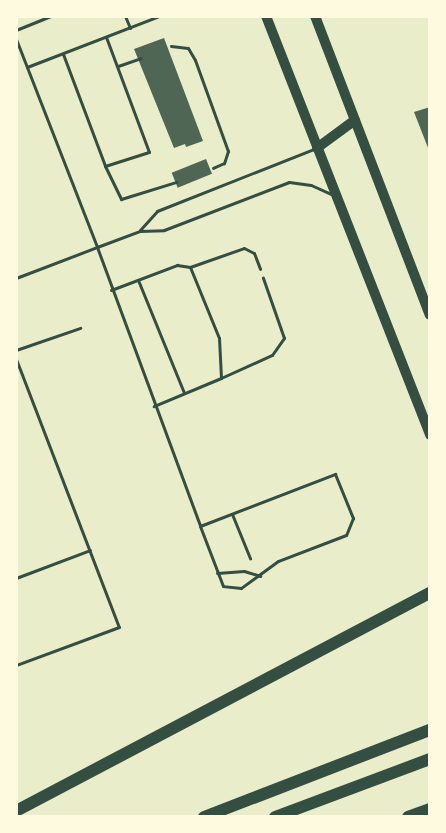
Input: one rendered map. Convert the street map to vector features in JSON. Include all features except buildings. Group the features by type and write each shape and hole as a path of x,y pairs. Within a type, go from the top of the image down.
{"highway":[{"path":"16,811 430,593"},
{"path":"204,817 430,730"},
{"path":"275,817 430,759"},
{"path":"408,817 430,809"}],"main road":[{"path":"266,16 430,435"},
{"path":"315,16 430,315"},
{"path":"317,148 355,120"}],"lane":[{"path":"16,30 51,16"},
{"path":"125,16 130,28"},
{"path":"27,67 159,16"},
{"path":"105,166 149,152 106,37"},
{"path":"16,39 97,247 154,406 217,573 223,586 241,588 260,576 278,561 346,535 353,518 335,474 200,526"},
{"path":"171,46 188,48 195,60 228,151 224,163 213,168"},
{"path":"63,54 105,166 121,199 176,182"},
{"path":"118,66 140,58"},
{"path":"140,231 157,210 317,148"},
{"path":"16,278 140,231 164,230 289,182 311,185 335,196"},
{"path":"111,290 177,265 190,267 244,248 254,253 260,269"},
{"path":"190,267 219,338 221,378"},
{"path":"154,406 272,355 284,338 262,278"},
{"path":"138,280 184,393"},
{"path":"16,350 80,328"},
{"path":"16,358 119,627 16,665"},
{"path":"232,514 250,558"},
{"path":"16,578 90,550"},
{"path":"217,573 244,571 260,576"}]}
